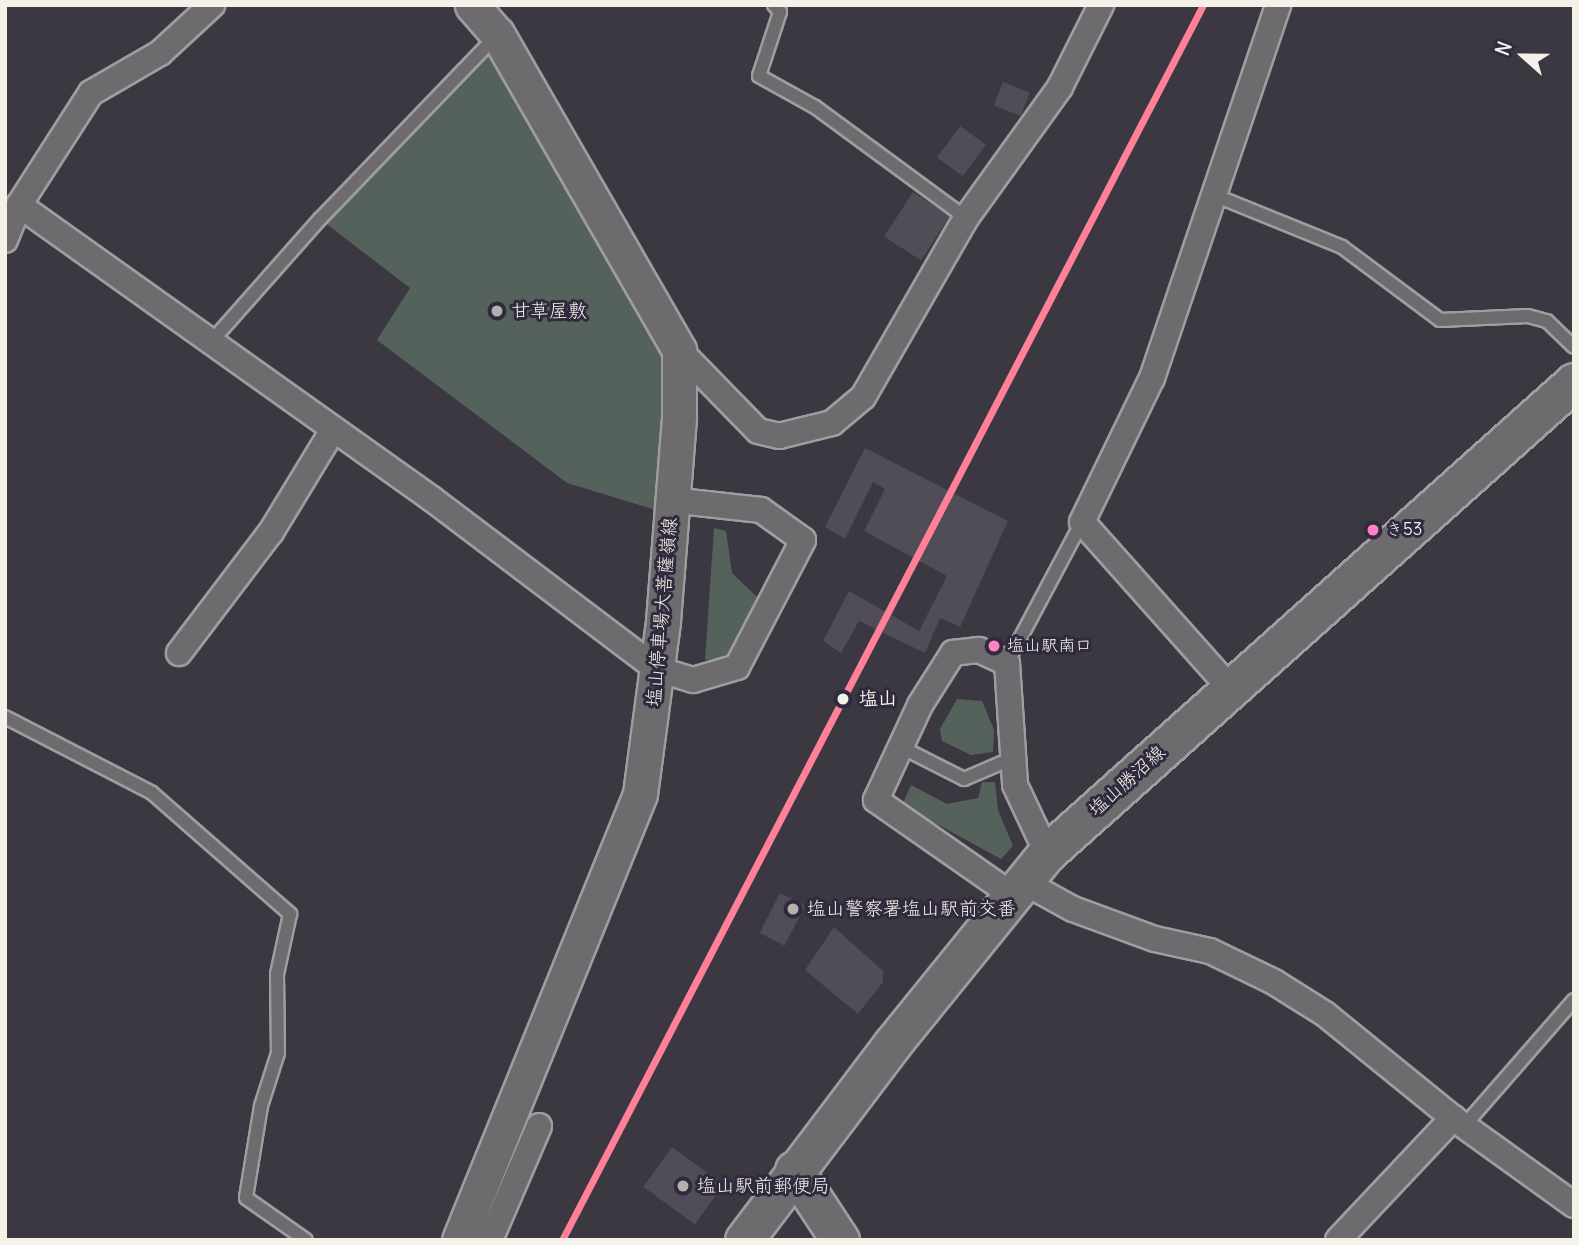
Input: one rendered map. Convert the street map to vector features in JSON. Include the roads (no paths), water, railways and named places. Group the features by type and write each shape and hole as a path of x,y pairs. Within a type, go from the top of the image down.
{"main road":[{"path":"472,5 497,34 679,349"},
{"name":"塩山停車場大菩薩嶺線","path":"458,1240 640,794 657,669 679,416 679,349"},
{"name":"塩山勝沼線","path":"744,1240 794,1170 1047,853 1574,382"},
{"path":"794,1170 840,1240"}],"street":[{"path":"5,240 19,205 91,93 160,52 212,5"},
{"path":"679,349 758,430 779,436 832,423 863,397 966,218 1060,88 1101,5"},
{"path":"1230,688 1082,523 1152,377 1278,5"},
{"path":"19,205 333,430 657,669 693,680 737,667 803,540 761,510 671,500"},
{"path":"179,653 271,532 333,430"},
{"path":"1047,853 1015,785 1007,663 979,650 953,653 901,747 876,800 1017,888 1156,939 1210,951 1274,982 1325,1014 1458,1122 1574,1205"},
{"path":"1338,1240 1458,1122"},
{"path":"489,1240 539,1126"}],"lane":[{"path":"774,5 780,12 760,76 815,107 966,218"},
{"path":"211,342 320,219 497,34"},
{"path":"1214,195 1342,247 1440,320 1528,316 1547,321 1574,347"},
{"path":"1007,663 1082,523"},
{"path":"5,717 152,793 290,914 276,974 278,1053 261,1106 246,1198 306,1240"},
{"path":"901,747 964,779 1013,758"},
{"path":"1458,1122 1574,1000"}],"place":[{"name":"甘草屋敷","path":"497,311"},
{"name":"き53","path":"1373,530"},
{"name":"塩山駅南口","path":"994,646"},
{"name":"塩山","path":"843,699"},
{"name":"塩山警察署塩山駅前交番","path":"793,909"},
{"name":"塩山駅前郵便局","path":"683,1186"}]}
